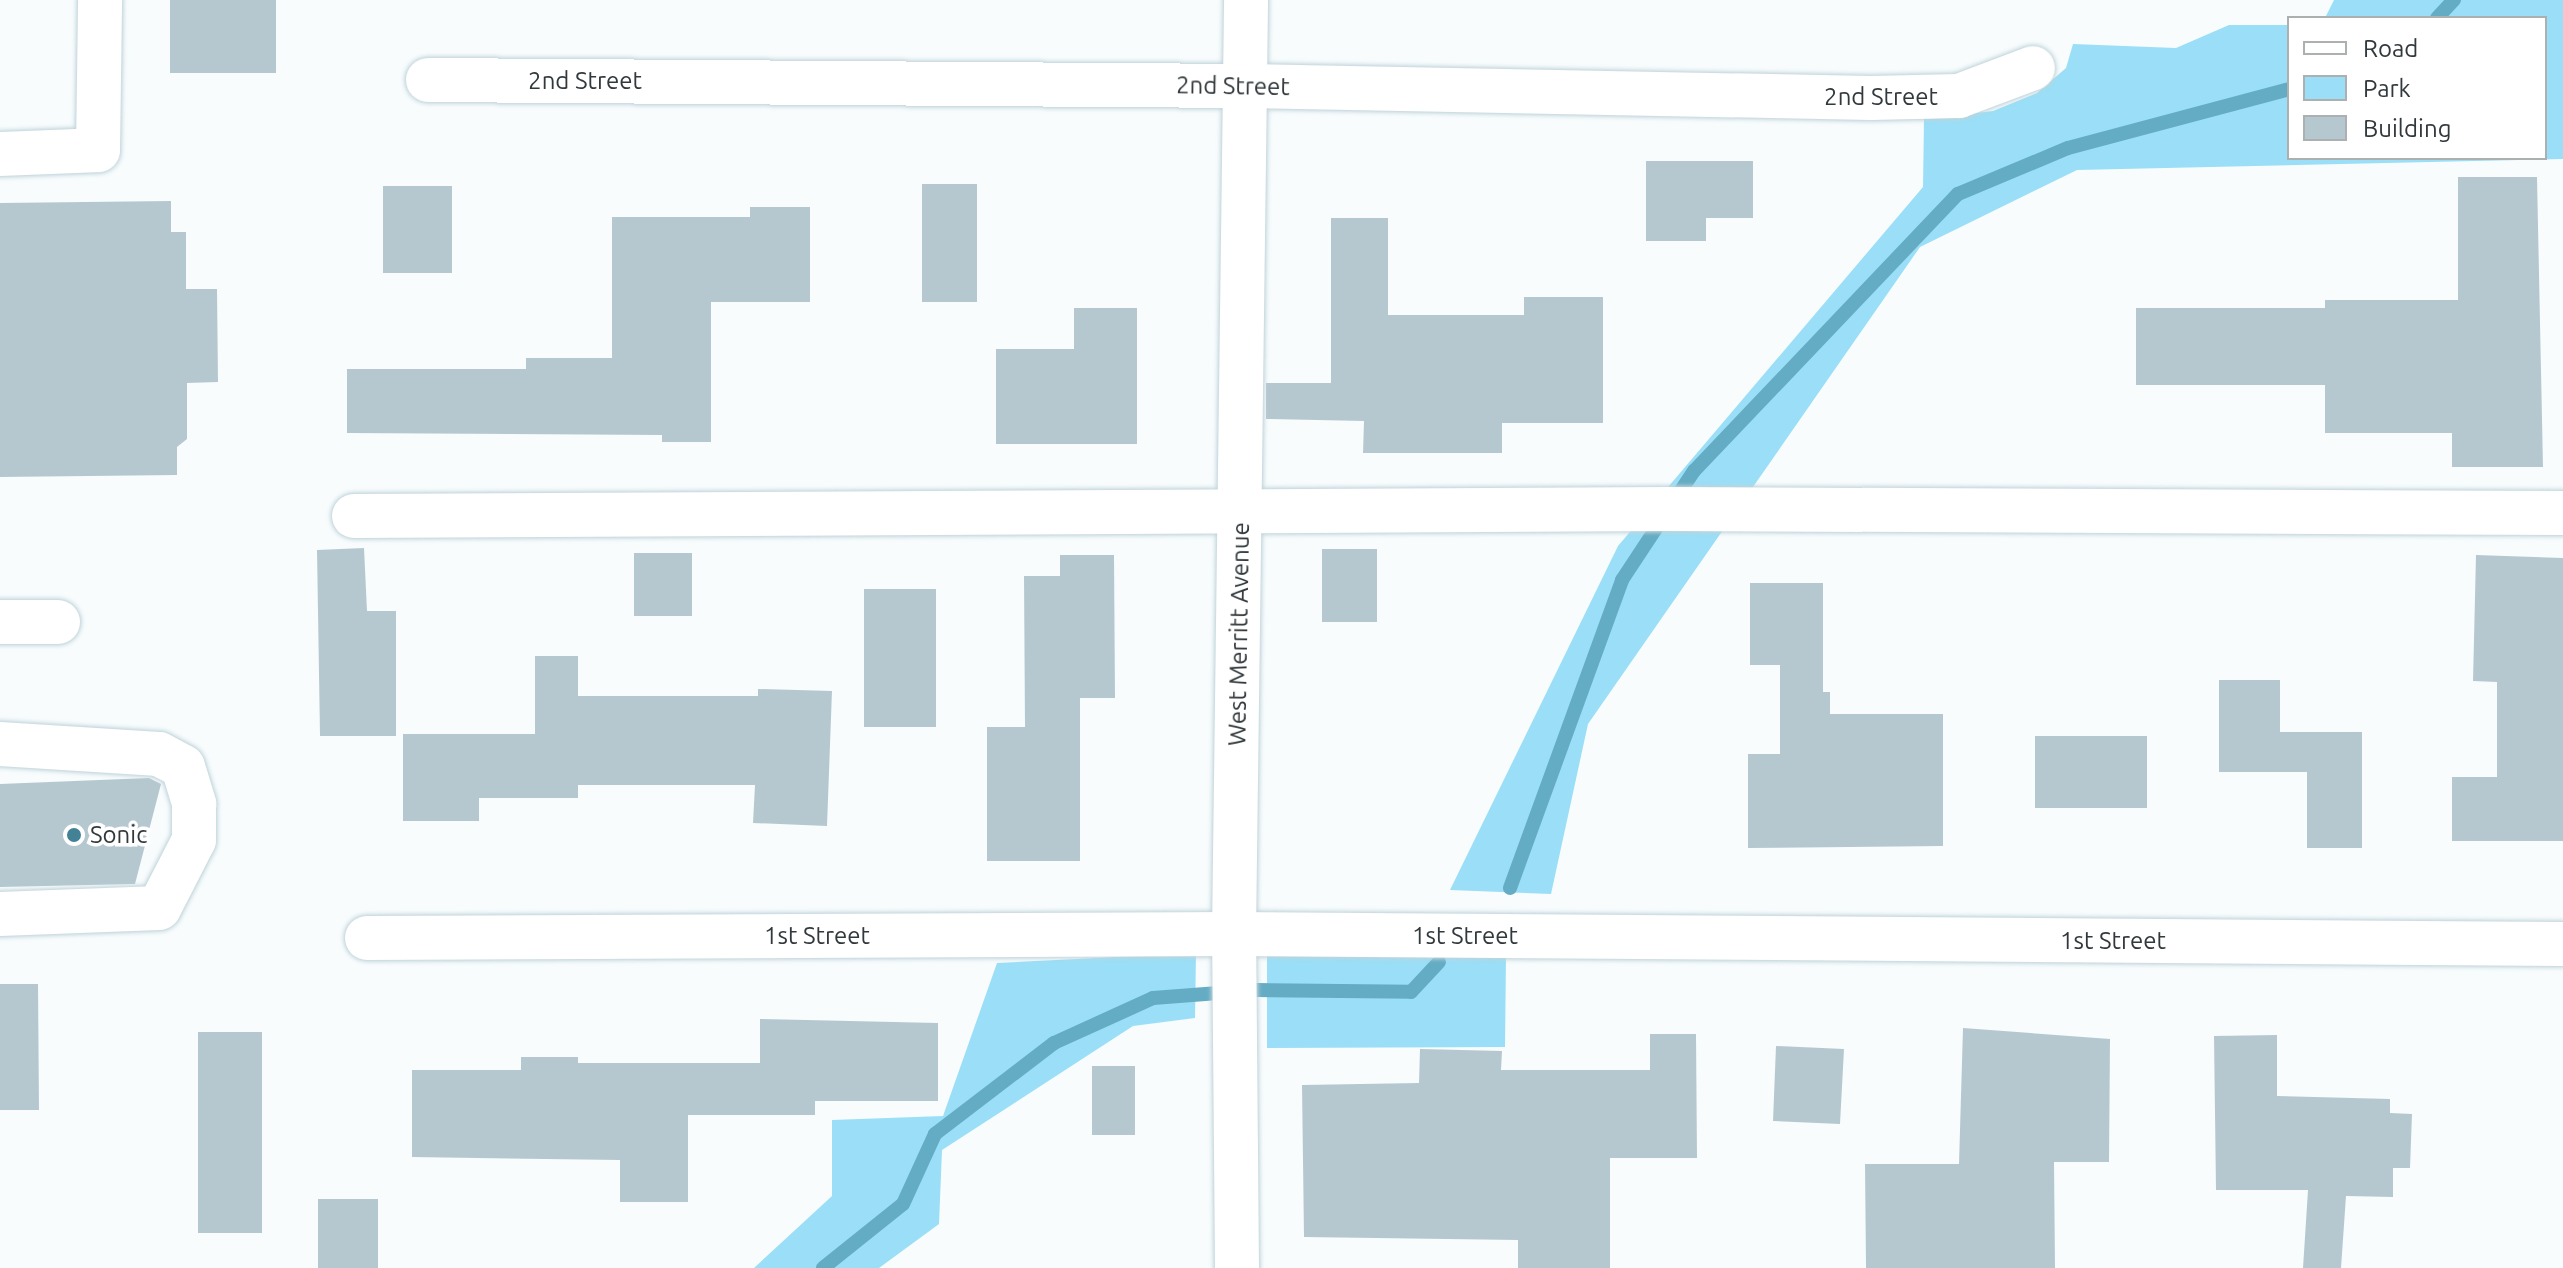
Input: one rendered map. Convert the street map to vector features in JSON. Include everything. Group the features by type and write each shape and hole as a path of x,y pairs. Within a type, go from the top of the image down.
{"street":[{"path":"0,154 98,150 100,0"},
{"name":"West Merritt Avenue","path":"1237,1268 1234,944 1246,0"},
{"name":"2nd Street","path":"428,80 1247,86 1959,96 2033,68"},
{"path":"354,516 1241,510 2563,513"},
{"path":"0,622 58,622"},
{"path":"0,744 132,749 159,754 183,767 194,804 194,840 159,908 0,914"},
{"name":"1st Street","path":"367,938 1234,944 2563,944"}],"green space":[{"path":"2334,0 2563,0 2563,159 2547,159 2547,16 2326,16"},
{"path":"2229,25 2287,25 2287,160 2519,160 2077,170 1920,247 1588,724 1551,894 1450,890 1618,546 1923,187 1924,119 1993,111 2037,93 2066,68 2073,44 2176,48"},
{"path":"1196,953 1195,1018 1133,1026 942,1150 939,1224 879,1268 754,1268 832,1196 832,1120 943,1116 997,963"},
{"path":"1267,953 1506,956 1505,1047 1267,1048"}],"building":[{"path":"170,0 276,0 276,73 170,73"},
{"path":"1646,161 1753,161 1753,218 1706,218 1706,241 1646,241"},
{"path":"2458,177 2537,177 2543,467 2452,467 2452,433 2325,433 2325,385 2136,385 2136,308 2325,308 2325,300 2458,300"},
{"path":"922,184 977,184 977,302 922,302"},
{"path":"383,186 452,186 452,273 383,273"},
{"path":"171,201 171,232 186,232 186,289 217,289 218,382 187,383 187,439 177,447 177,475 0,477 0,203"},
{"path":"750,207 810,207 810,302 711,302 711,442 662,442 662,435 347,433 347,369 526,369 526,358 612,358 612,217 750,217"},
{"path":"1331,218 1388,218 1388,315 1524,315 1524,297 1603,297 1603,423 1502,423 1502,453 1363,453 1364,421 1266,419 1266,383 1331,383"},
{"path":"1074,308 1137,308 1137,444 996,444 996,349 1074,349"},
{"path":"364,548 367,611 396,611 396,736 320,736 317,550"},
{"path":"1322,549 1377,549 1377,622 1322,622"},
{"path":"634,553 692,553 692,616 634,616"},
{"path":"1060,555 1114,555 1115,698 1080,698 1080,861 987,861 987,727 1025,727 1024,576 1060,576"},
{"path":"2476,555 2563,558 2563,841 2452,841 2452,777 2497,777 2497,682 2473,681"},
{"path":"1750,583 1823,583 1823,692 1830,692 1830,714 1943,714 1943,846 1748,848 1748,754 1780,754 1780,665 1750,665"},
{"path":"864,589 936,589 936,727 864,727"},
{"path":"535,656 578,656 578,696 758,696 758,689 832,691 827,826 753,823 755,785 578,785 578,798 479,798 479,821 403,821 403,734 535,734"},
{"path":"2219,680 2280,680 2280,732 2362,732 2362,848 2307,848 2307,772 2219,772"},
{"path":"2035,736 2147,736 2147,808 2035,808"},
{"name":"Sonic","path":"149,778 161,784 135,884 0,887 0,784"},
{"path":"0,984 38,984 39,1110 0,1110"},
{"path":"760,1019 938,1023 938,1101 815,1101 815,1115 688,1115 688,1202 620,1202 620,1160 412,1157 412,1070 521,1070 521,1057 578,1057 578,1063 760,1063"},
{"path":"1963,1028 2110,1039 2109,1162 2054,1162 2055,1268 1866,1268 1865,1164 1959,1164"},
{"path":"198,1032 262,1032 262,1233 198,1233"},
{"path":"1650,1034 1696,1034 1697,1158 1610,1158 1610,1268 1518,1268 1518,1240 1304,1237 1302,1085 1419,1083 1420,1049 1502,1051 1501,1070 1650,1070"},
{"path":"2277,1035 2277,1096 2390,1099 2390,1113 2412,1114 2410,1168 2393,1168 2393,1197 2346,1196 2341,1268 2303,1268 2308,1190 2216,1190 2214,1036"},
{"path":"1776,1046 1844,1049 1840,1124 1773,1121"},
{"path":"1092,1066 1135,1066 1135,1135 1092,1135"},
{"path":"318,1199 378,1199 378,1268 318,1268"}],"waterway":[{"path":"2439,16 2454,0"},
{"path":"1510,888 1622,580 1694,471 1958,194 2068,148 2287,90"},
{"path":"823,1268 903,1204 935,1134 1054,1043 1153,998 1258,990 1411,992 1439,962"}],"place":[{"name":"Sonic","path":"74,835"}]}
